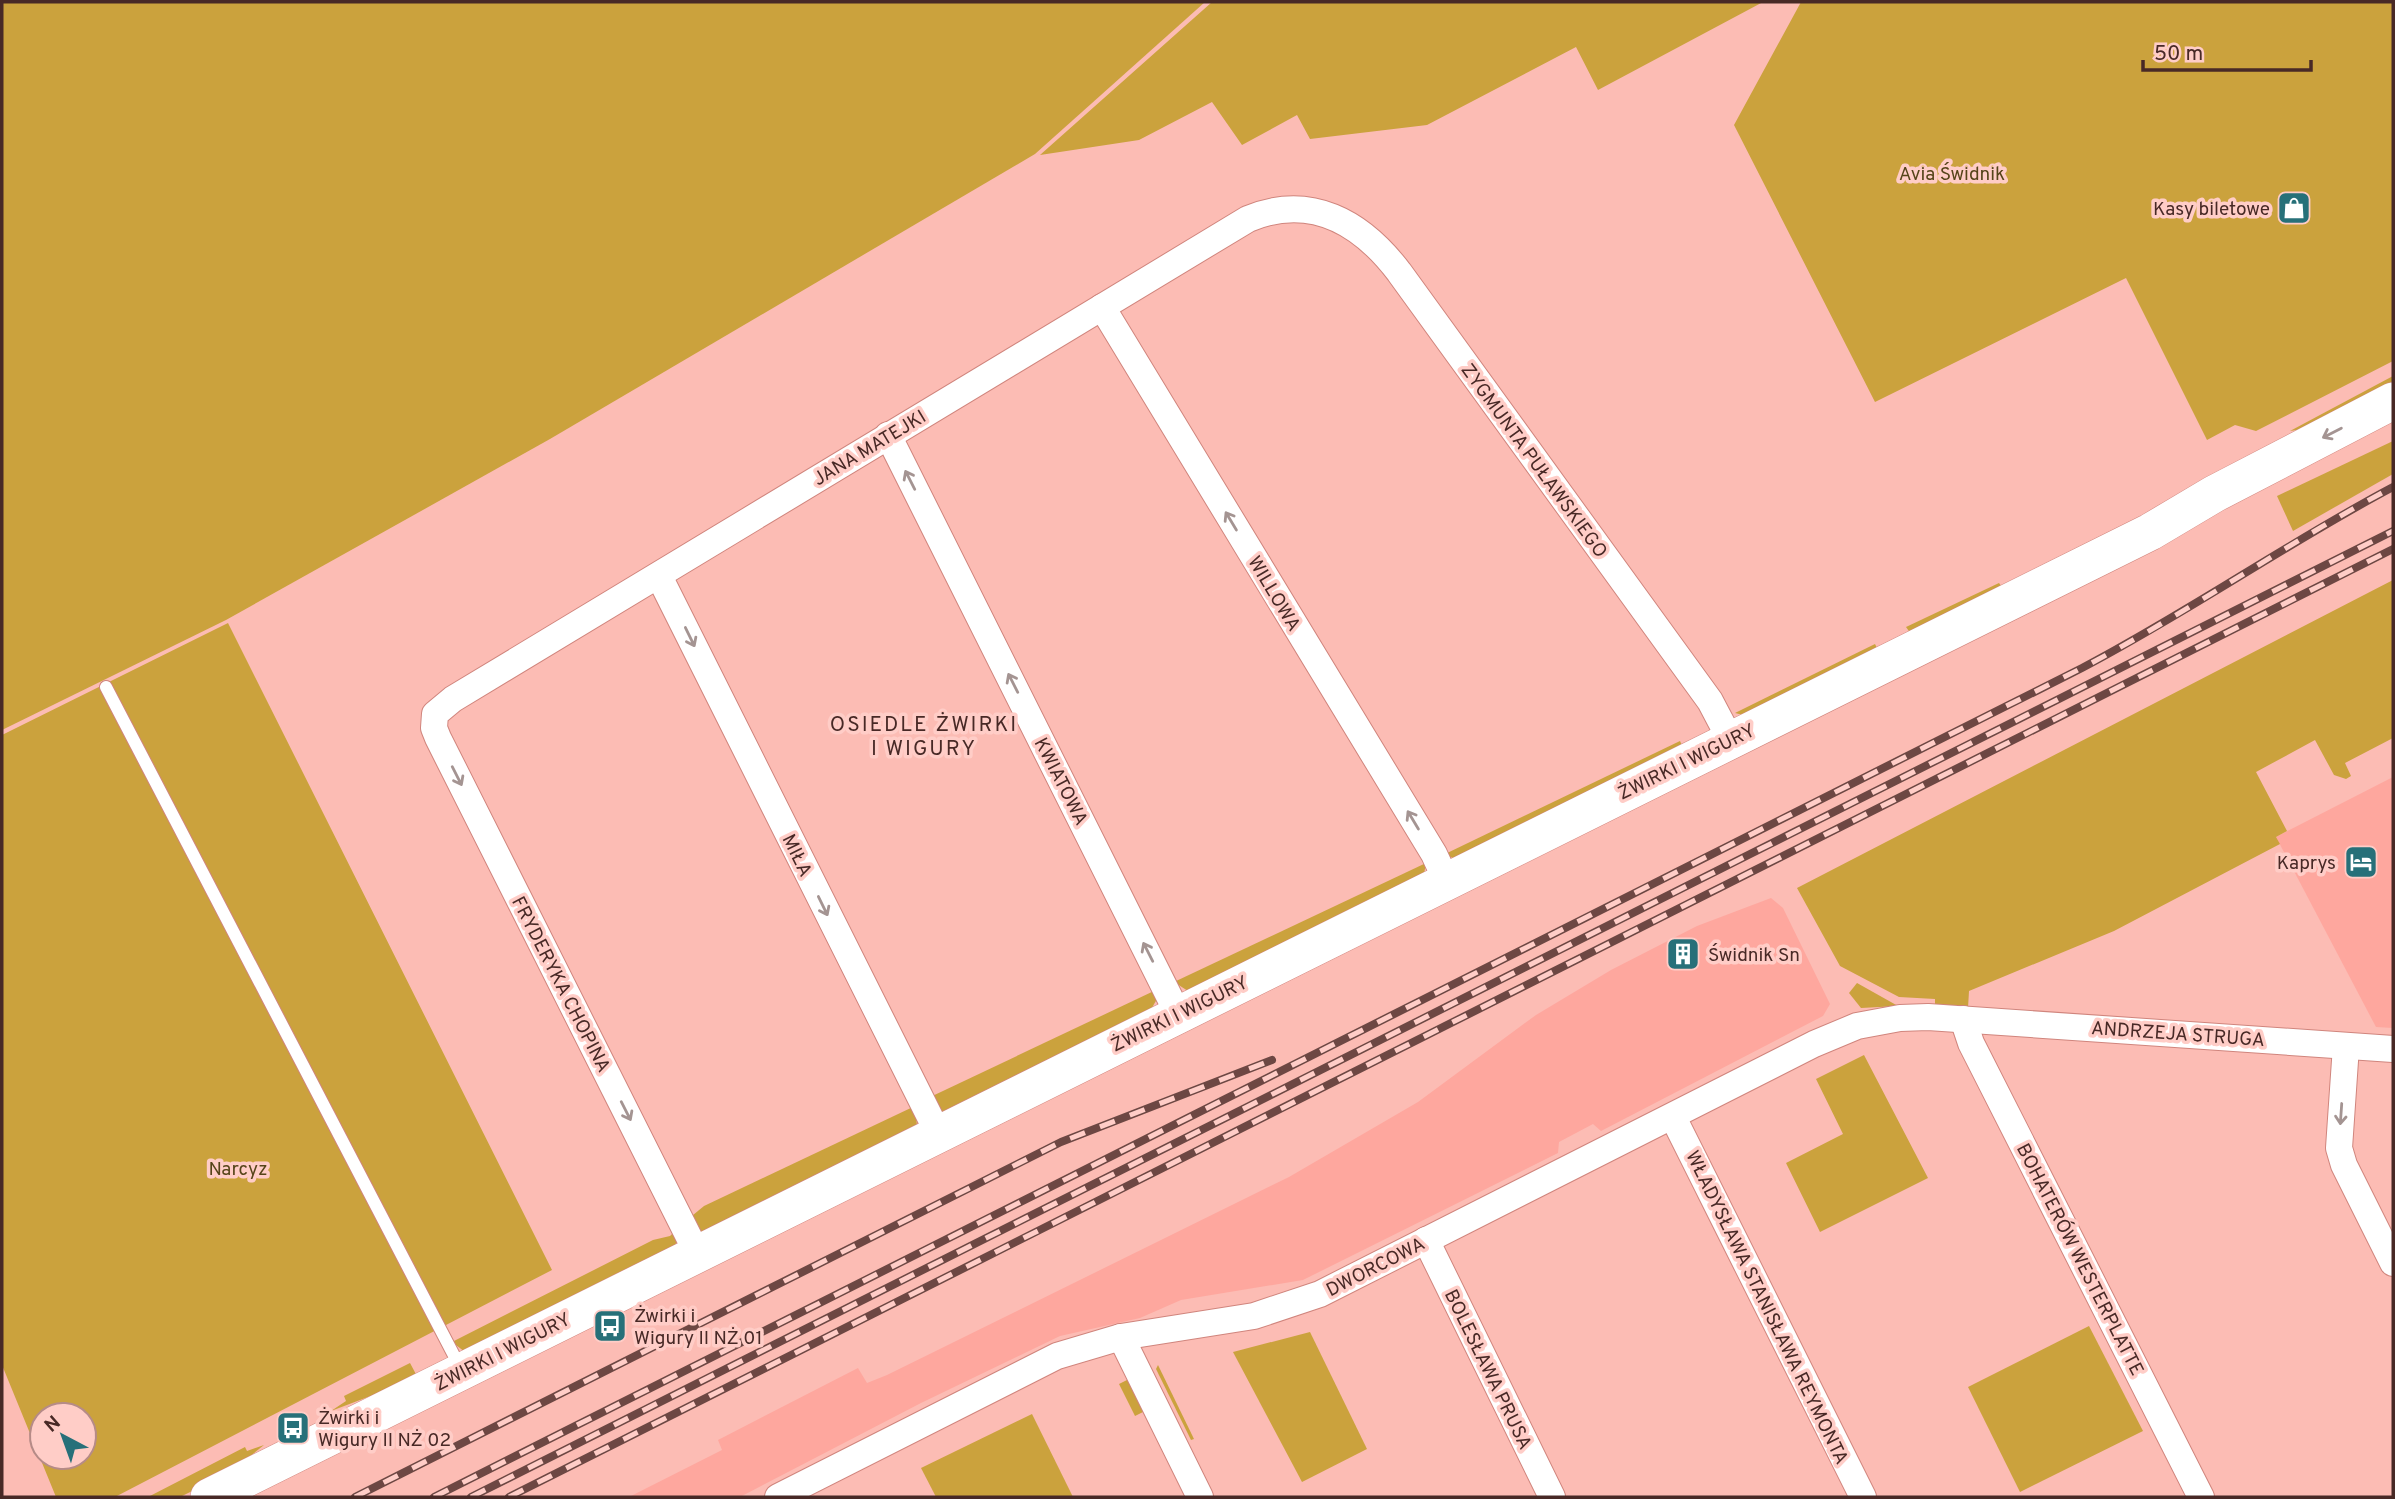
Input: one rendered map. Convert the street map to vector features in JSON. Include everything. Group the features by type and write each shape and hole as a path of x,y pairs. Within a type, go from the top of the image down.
{"main road":[{"path":"2150,531 2214,494 2393,401"},
{"path":"2150,531 2230,509 2393,430"},
{"name":"ŻWIRKI I WIGURY","path":"209,1497 2150,531"}],"street":[{"name":"JANA MATEJKI","path":"435,713 464,692 1248,219 1281,210 1313,212"},
{"name":"ZYGMUNTA PUŁAWSKIEGO","path":"1313,212 1351,225 1373,241 1388,258 1710,701 1730,739"},
{"name":"WILLOWA","path":"1102,307 1434,854 1446,880"},
{"name":"KWIATOWA","path":"888,435 1178,1014"},
{"name":"MIŁA","path":"659,576 938,1133"},
{"name":"FRYDERYKA CHOPINA","path":"435,713 434,728 438,738 697,1253"},
{"name":"DWORCOWA","path":"778,1497 1057,1356 1121,1337 1199,1327 1288,1307 1320,1294 1814,1044 1857,1026 1900,1018 1963,1019"},
{"name":"ANDRZEJA STRUGA","path":"1963,1019 2393,1049"},
{"name":"BOHATERÓW WESTERPLATTE","path":"1963,1019 1971,1043 2201,1497"},
{"path":"2346,1046 2339,1148 2344,1165 2393,1263"},
{"name":"WŁADYSŁAWA STANISŁAWA REYMONTA","path":"1673,1117 1863,1497"},
{"name":"BOLESŁAWA PRUSA","path":"1426,1240 1552,1497"},
{"path":"1121,1337 1200,1497"}],"lane":[{"path":"106,687 462,1371"}],"shaded area":[{"path":"2393,777 2393,1028 2376,1027 2276,837"},
{"path":"1771,898 1783,908 1830,1004 1823,1016 1601,1131 1593,1124 1559,1142 1558,1153 1303,1280 1181,1300 1140,1318 1060,1336 921,1403 740,1497 629,1497 722,1450 718,1440 858,1368 867,1383 887,1375 1289,1177 1418,1102 1536,1015 1611,970 1697,926"}],"green space":[{"path":"2,2 1205,2 1035,154 550,439 226,620 2,730"},
{"path":"1212,2 1763,2 1598,90 1576,47 1427,125 1310,139 1297,115 1242,145 1212,102 1139,140 1040,155"},
{"name":"Avia Świdnik","path":"1801,2 2393,2 2393,361 2256,431 2235,425 2207,440 2126,278 1875,402 1734,125"},
{"path":"2393,376 2393,381 2309,428 2290,431"},
{"path":"2393,441 2393,474 2293,531 2277,496"},
{"path":"2393,580 2393,738 2345,763 2351,776 2346,779 2334,775 2315,740 2256,772 2287,831 2276,837 2280,844 2114,931 1969,991 1968,1008 1935,1007 1935,999 1899,997 1840,966 1797,888"},
{"path":"1999,583 2002,587 1911,634 1906,627"},
{"name":"Narcyz","path":"228,623 552,1270 115,1497 56,1497 45,1471 98,1471 98,1401 28,1401 28,1429 2,1365 2,735"},
{"path":"1875,644 1877,648 1743,715 1735,713"},
{"path":"1680,741 1683,748 1457,859 1443,855"},
{"path":"1426,863 1424,874 1188,991 1174,982"},
{"path":"1857,983 1898,1006 1861,1008 1849,993"},
{"path":"1156,990 1157,999 1149,1013 943,1114 926,1099"},
{"path":"1864,1055 1928,1178 1820,1232 1786,1163 1843,1134 1816,1079"},
{"path":"915,1106 917,1126 715,1231 698,1232 687,1220 704,1206"},
{"path":"677,1229 678,1237 674,1249 465,1352 452,1342 653,1240 670,1236"},
{"path":"2089,1326 2143,1431 2020,1492 1968,1387"},
{"path":"1310,1332 1367,1449 1302,1482 1233,1352"},
{"path":"410,1363 418,1378 331,1411 346,1401 344,1396"},
{"path":"1158,1365 1194,1439 1191,1440 1156,1369"},
{"path":"1129,1379 1145,1411 1135,1416 1119,1384"},
{"path":"1032,1414 1073,1497 936,1497 921,1468"},
{"path":"264,1445 229,1473 180,1497 148,1497 245,1447 247,1451"}],"railway":[{"path":"434,1497 2082,668 2393,487"},
{"path":"471,1497 2393,531"},
{"path":"509,1497 2393,549"},
{"path":"355,1497 1061,1142 1272,1060"}],"place":[{"name":"Kasy biletowe","path":"2294,208"},
{"name":"Kaprys","path":"2361,862"},
{"name":"Świdnik Sn","path":"1683,954"},
{"name":"Żwirki i Wigury II NŻ 01","path":"610,1326"},
{"name":"Żwirki i Wigury II NŻ 02","path":"293,1428"}],"district":[{"name":"OSIEDLE ŻWIRKI I WIGURY","path":"924,736"}]}
